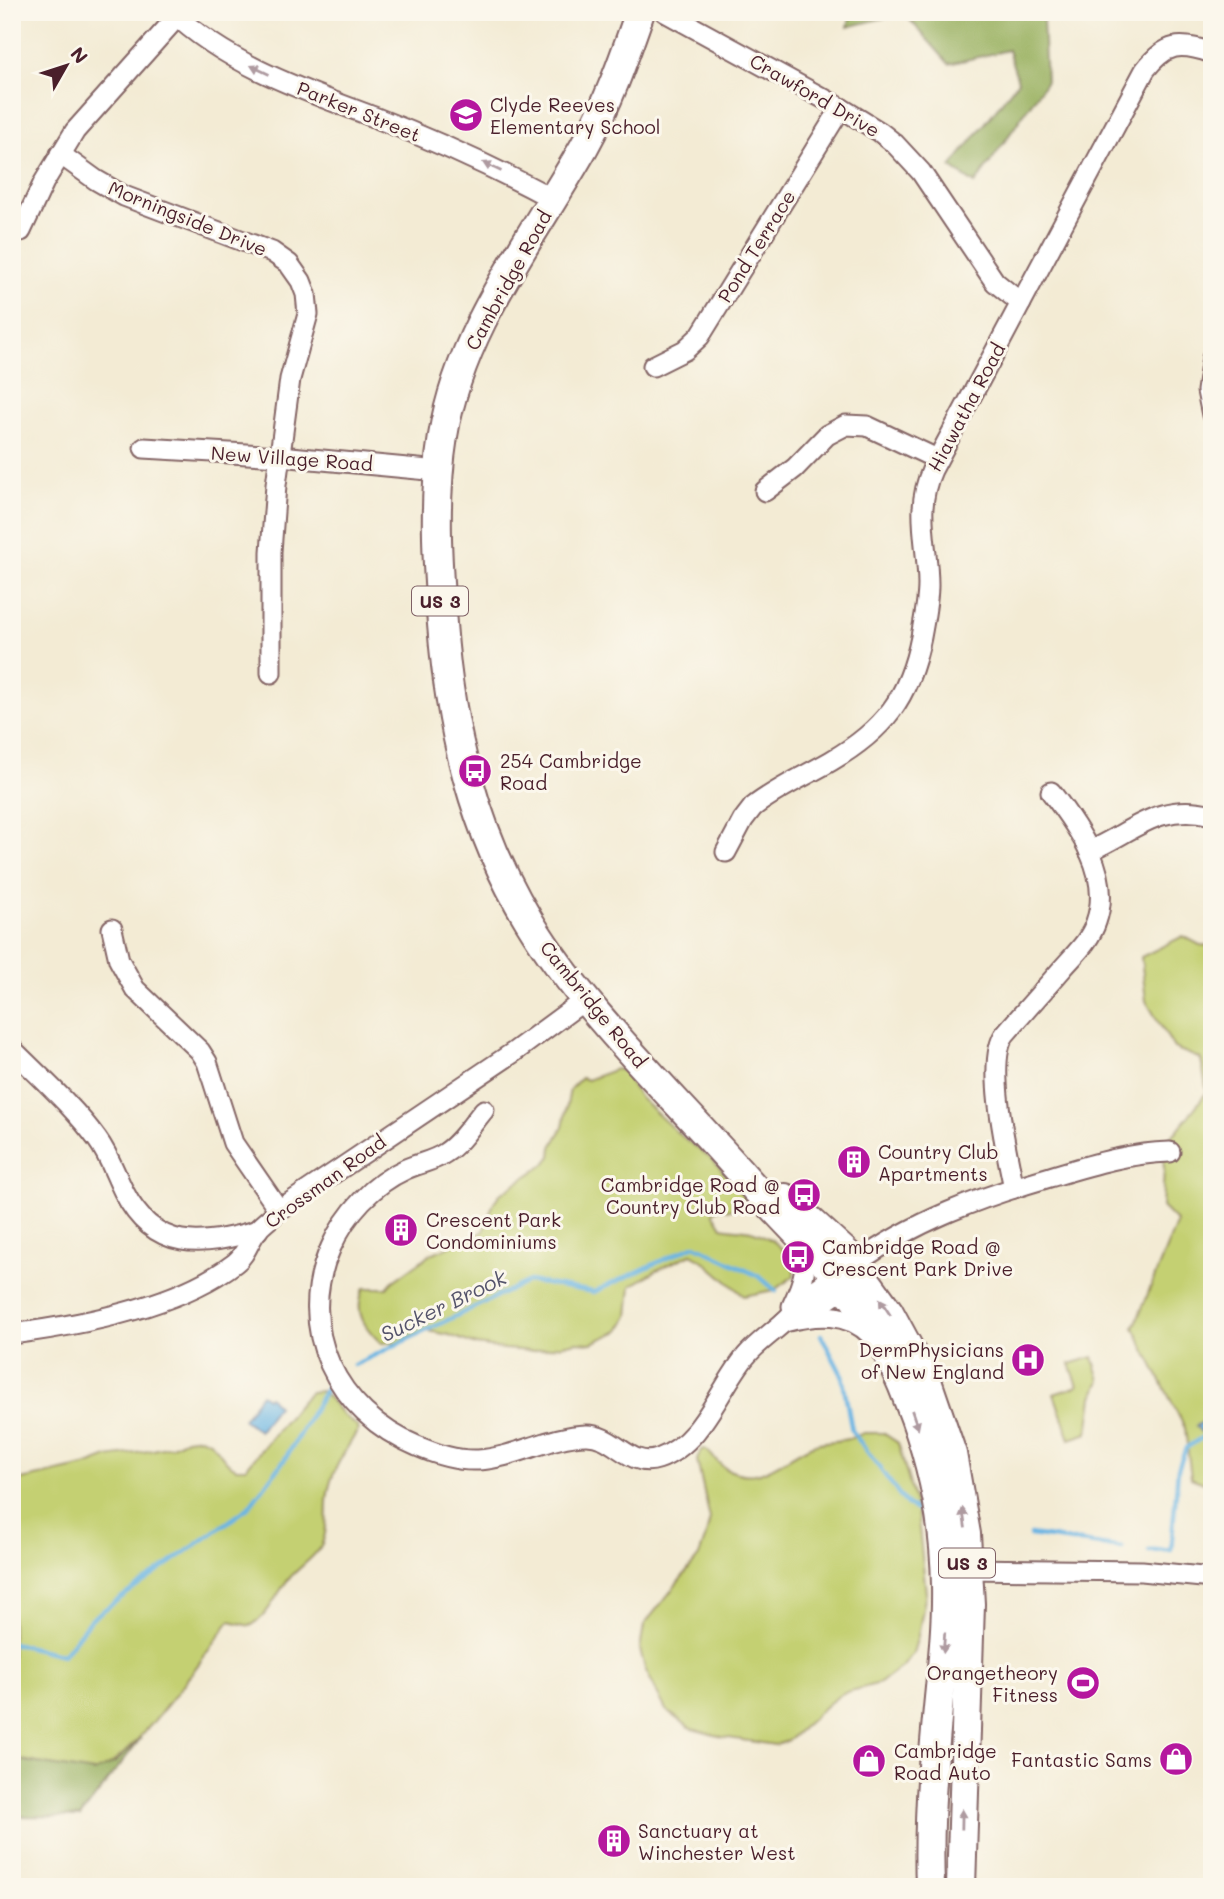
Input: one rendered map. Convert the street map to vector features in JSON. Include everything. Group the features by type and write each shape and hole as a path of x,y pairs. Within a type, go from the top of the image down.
{"highway":[{"name":"Cambridge Road","path":"640,12 602,111 494,298 468,352 449,406 439,471 438,541 443,643 454,723 464,771 486,837 515,896 544,944 586,999 795,1231 889,1312 928,1384 952,1454 966,1534 970,1642 964,1734 961,1887"},
{"name":"Cambridge Road","path":"722,1150 811,1220 846,1275 893,1364 923,1444 942,1526 946,1602 930,1804 930,1887"},
{"path":"936,1732 964,1734"}],"street":[{"name":"Crawford Drive","path":"665,12 880,132 909,157 995,282 1021,303"},
{"name":"Parker Street","path":"174,15 216,47 258,70 313,95 459,151 553,199"},
{"path":"21,231 60,154 85,118 174,15"},
{"name":"Hiawatha Road","path":"726,852 753,807 856,745 881,724 902,696 918,653 926,607 928,583 922,503 927,480 937,459 1150,64 1165,49 1179,46 1212,53"},
{"name":"Pond Terrace","path":"653,366 685,350 700,336 841,108"},
{"name":"Morningside Drive","path":"60,154 109,188 278,255 293,270 306,294 308,314 290,379 271,552 271,673"},
{"path":"1212,358 1207,391 1212,415"},
{"path":"765,491 795,468 830,432 850,424 872,428 937,459"},
{"name":"New Village Road","path":"144,448 280,456 439,471"},
{"path":"1014,1188 1000,1100 998,1048 1006,1034 1093,930 1101,893 1099,878 1089,851 1077,827 1051,792"},
{"path":"1089,851 1155,816 1182,811 1212,815"},
{"path":"112,929 119,960 135,989 200,1051 207,1062 233,1143 279,1210"},
{"name":"Crossman Road","path":"12,1334 130,1311 156,1303 213,1277 237,1262 258,1230 279,1210 495,1065 586,999"},
{"path":"12,1049 97,1139 131,1204 156,1232 169,1238 191,1241 221,1240 258,1230"},
{"path":"484,1110 446,1153 399,1172 375,1188 346,1220 325,1261 317,1301 317,1316 326,1359 352,1398 390,1433 430,1452 454,1458 477,1460 498,1457 587,1435 608,1440 637,1459 656,1460 679,1447 694,1433 743,1359 764,1337 793,1320 827,1315 858,1323 893,1364"},
{"path":"793,1320 812,1292 846,1275 888,1242 982,1197 1114,1158 1170,1152"},
{"path":"793,1320 805,1268 803,1247 795,1231"},
{"path":"967,1569 1142,1571 1212,1578"}],"green space":[{"path":"851,12 1054,12 1043,20 1046,82 975,184 951,167 1018,81 1008,50 949,64 904,13 848,27"},
{"path":"1183,936 1200,945 1212,946 1212,1486 1191,1478 1185,1428 1134,1328 1177,1222 1162,1207 1162,1144 1176,1132 1207,1092 1201,1059 1174,1048 1146,1001 1141,957"},
{"path":"616,1069 623,1071 640,1098 680,1135 713,1160 745,1197 739,1207 730,1210 720,1208 713,1212 722,1227 751,1231 776,1243 794,1262 794,1276 774,1290 744,1296 705,1262 691,1254 631,1286 628,1316 619,1331 592,1343 577,1342 532,1351 504,1349 476,1345 428,1331 399,1342 381,1343 365,1325 360,1312 364,1288 387,1288 431,1254 483,1232 494,1202 500,1194 544,1165 551,1156 552,1147 563,1127 570,1089 581,1078 587,1080"},
{"path":"1093,1357 1100,1380 1093,1397 1088,1433 1070,1439 1054,1394 1078,1386 1070,1364"},
{"path":"323,1391 358,1430 340,1460 330,1484 323,1541 312,1557 287,1581 266,1612 250,1626 230,1621 166,1707 126,1752 108,1766 93,1772 84,1772 12,1759 12,1482 85,1466 108,1457 172,1446 186,1439 200,1437 210,1441 227,1462 236,1468 246,1468 305,1397 311,1392"},
{"path":"863,1433 883,1433 898,1443 917,1510 926,1593 913,1653 904,1665 880,1683 843,1693 788,1741 775,1745 722,1737 692,1729 666,1710 645,1669 640,1649 644,1625 699,1556 705,1539 710,1519 697,1460 701,1450 705,1449 725,1468 749,1475 769,1469 816,1444 848,1439"},
{"path":"141,1738 80,1817 12,1816 12,1759 94,1772 116,1762"}],"water":[{"path":"261,1394 267,1398 269,1396 277,1406 259,1431 243,1419"},
{"path":"1212,1417 1212,1439 1196,1426"}],"waterway":[{"name":"Sucker Brook","path":"354,1365 529,1281 594,1292 695,1245 760,1277 776,1291"},
{"name":"Sucker Brook","path":"821,1335 842,1375 852,1431 907,1505 917,1510"},
{"name":"Sucker Brook","path":"12,1643 63,1655 91,1619 248,1508 285,1459 328,1385"},
{"name":"Sucker Brook","path":"1149,1551 1171,1550 1178,1469 1186,1448 1212,1431"},
{"name":"Sucker Brook","path":"1030,1535 1122,1548"}],"place":[{"name":"Clyde Reeves Elementary School","path":"466,115"},
{"name":"254 Cambridge Road","path":"475,771"},
{"name":"Country Club Apartments","path":"854,1162"},
{"name":"Cambridge Road @ Country Club Road","path":"804,1195"},
{"name":"Crescent Park Condominiums","path":"401,1230"},
{"name":"Cambridge Road @ Crescent Park Drive","path":"798,1257"},
{"name":"DermPhysicians of New England","path":"1028,1360"},
{"name":"Orangetheory Fitness","path":"1083,1683"},
{"name":"Fantastic Sams","path":"1176,1759"},
{"name":"Cambridge Road Auto","path":"869,1761"},
{"name":"Sanctuary at Winchester West","path":"614,1841"}]}
